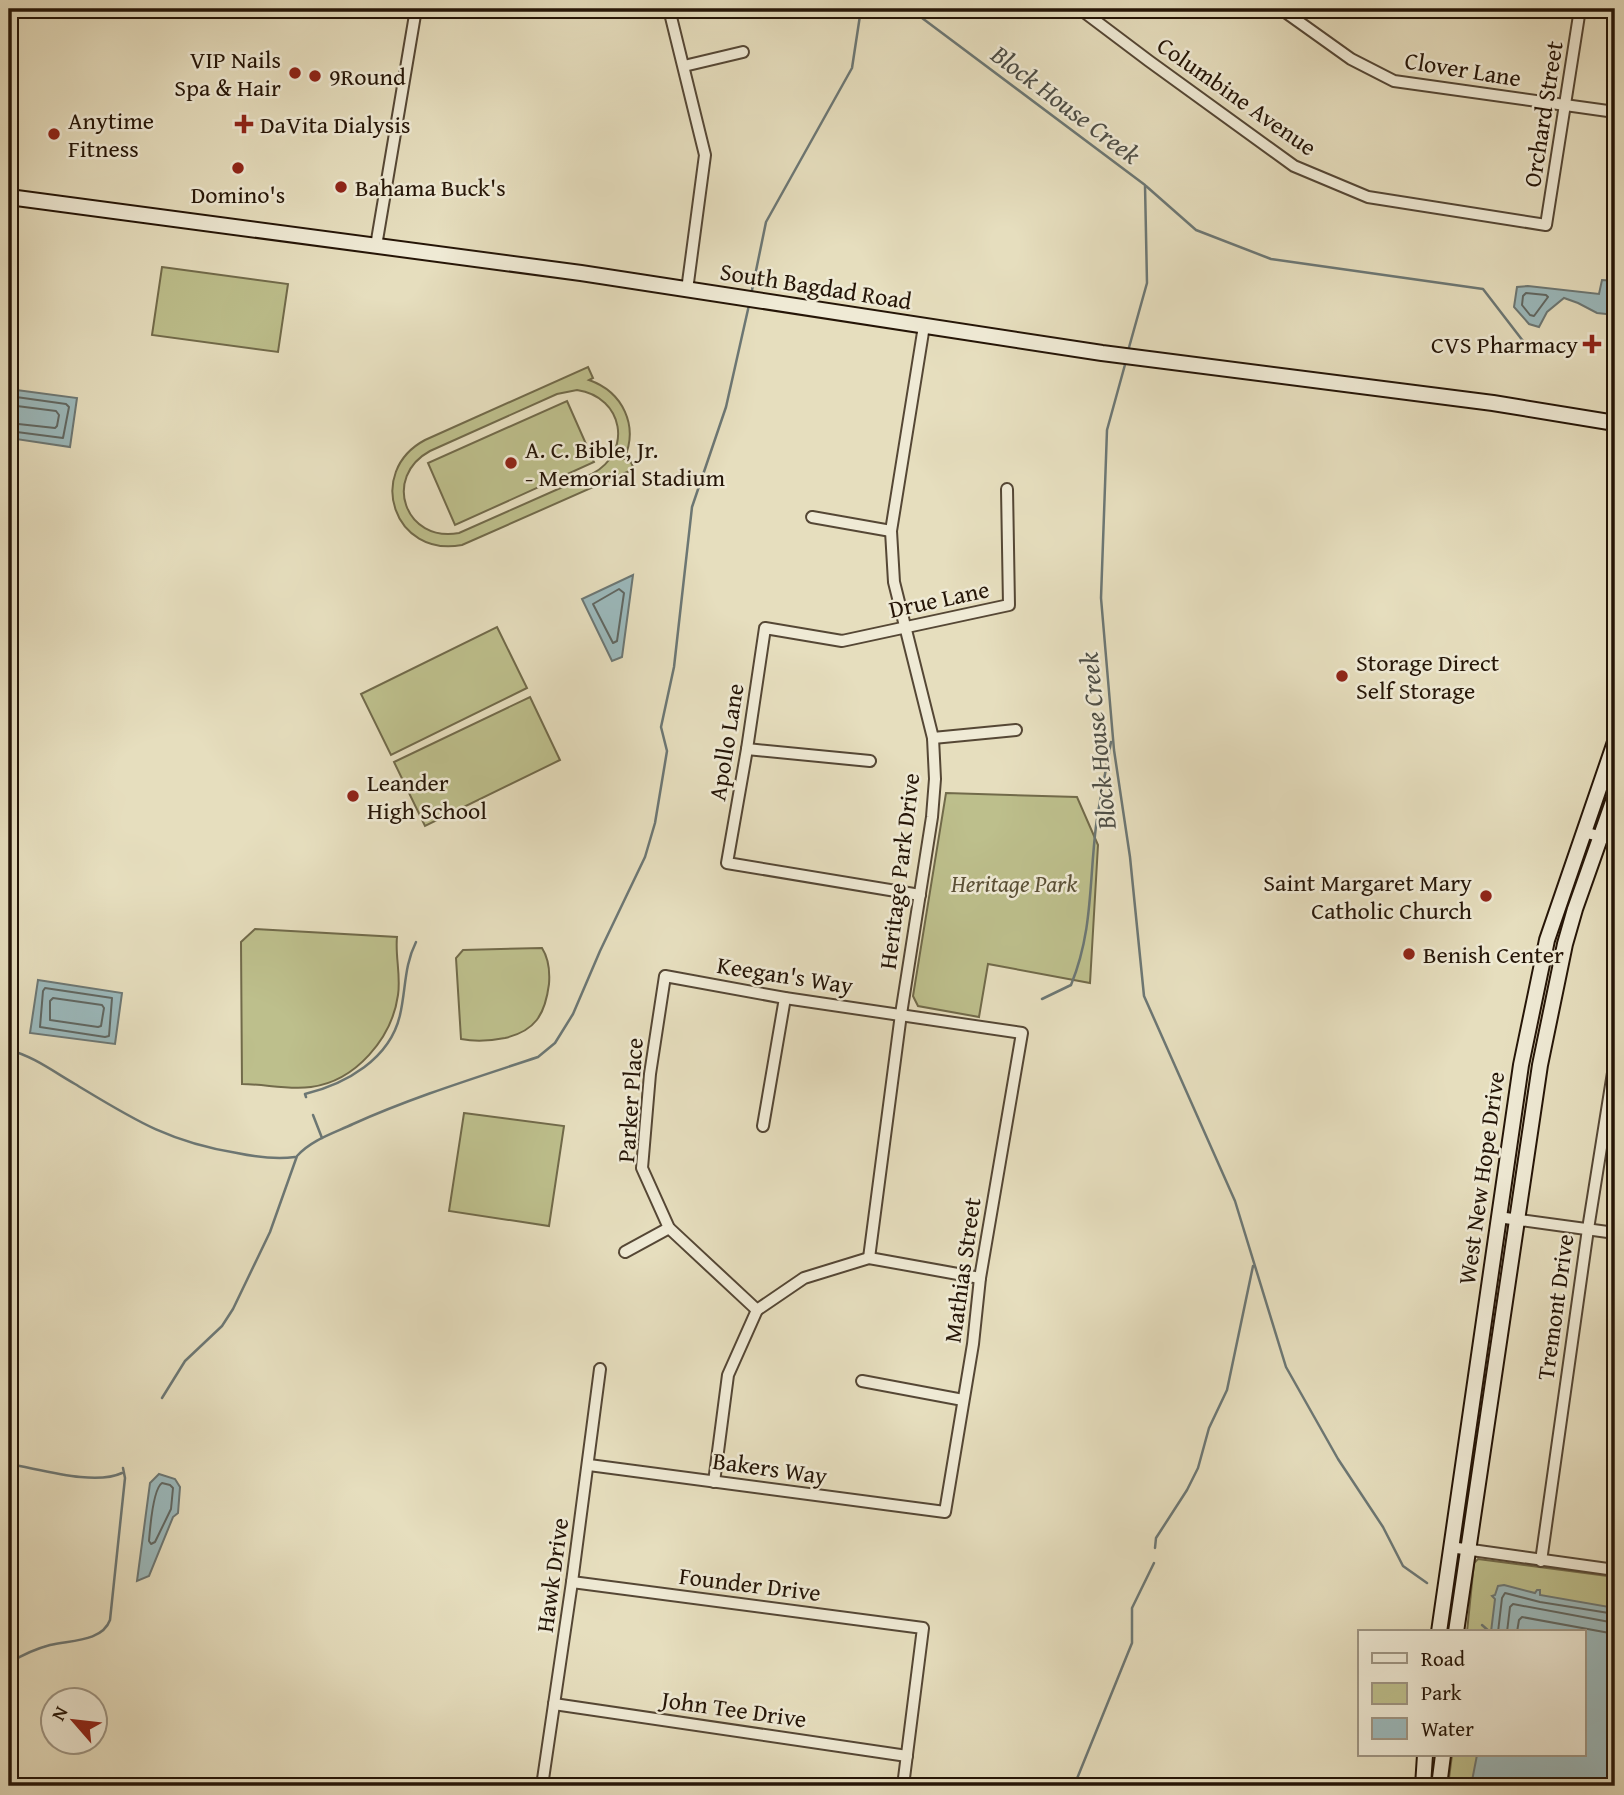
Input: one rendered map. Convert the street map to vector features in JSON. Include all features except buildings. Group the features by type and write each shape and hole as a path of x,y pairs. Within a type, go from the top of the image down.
{"main road":[{"name":"South Bagdad Road","path":"9,197 687,289 1102,353 1493,402 1615,423"},
{"name":"West New Hope Drive","path":"1439,1630 1521,1065 1546,940 1615,742"},
{"name":"West New Hope Drive","path":"1456,1630 1540,1065 1574,909 1608,839 1615,796"},
{"path":"1423,1786 1425,1756"},
{"path":"1439,1786 1443,1756"}],"street":[{"path":"376,246 416,9"},
{"path":"669,9 705,155 704,179 687,289"},
{"name":"Columbine Avenue","path":"1080,9 1294,166 1367,197 1546,225"},
{"name":"Clover Lane","path":"1282,9 1351,59 1394,81 1615,112"},
{"name":"Orchard Street","path":"1546,225 1580,9"},
{"path":"684,66 743,52"},
{"name":"Heritage Park Drive","path":"869,1258 901,1014 932,817 935,779 933,738 894,582 891,531 924,326"},
{"name":"Drue Lane","path":"765,628 842,641 1009,605 1007,489"},
{"path":"813,517 891,531"},
{"name":"Apollo Lane","path":"765,628 727,863 920,895"},
{"path":"933,738 1016,730"},
{"path":"747,749 870,761"},
{"path":"1583,832 1608,839"},
{"name":"Keegan's Way","path":"665,976 785,998 1022,1033"},
{"name":"Parker Place","path":"665,976 650,1074 642,1168 669,1228 757,1310"},
{"path":"763,1126 785,998"},
{"name":"Mathias Street","path":"945,1512 1022,1033"},
{"name":"Tremont Drive","path":"1541,1560 1588,1229 1612,1102 1615,1059"},
{"path":"1499,1217 1615,1233"},
{"path":"625,1252 669,1228"},
{"path":"715,1482 728,1375 757,1310 804,1278 869,1258 981,1278"},
{"name":"Hawk Drive","path":"542,1786 589,1465 600,1369"},
{"path":"862,1381 964,1400"},
{"name":"Bakers Way","path":"589,1465 945,1512"},
{"path":"1450,1547 1615,1570"},
{"name":"Founder Drive","path":"572,1582 923,1628 907,1756"},
{"name":"John Tee Drive","path":"554,1704 907,1756"},
{"path":"903,1786 907,1756"}],"green space":[{"path":"162,267 288,284 278,352 152,335"},
{"name":"A. C. Bible, Jr. - Memorial Stadium","path":"588,367 593,378 589,380 611,393 625,412 630,434 624,459 629,458 634,469 462,545 438,546 419,539 405,526 396,509 392,491 396,472 407,454 425,440","holes":["577,390 593,395 605,403 613,414 618,426 618,440 614,453 592,474 459,533 440,533 425,528 413,518 406,506 404,491 407,476 415,462 430,451 557,394"]},
{"name":"A. C. Bible, Jr. - Memorial Stadium","path":"567,401 594,462 455,525 428,463"},
{"path":"497,627 527,688 391,755 361,694"},
{"path":"530,697 560,760 425,826 394,762"},
{"name":"Heritage Park","path":"946,793 1077,797 1098,845 1090,983 988,964 979,1017 918,1006 913,996"},
{"path":"255,929 397,937 399,988 394,1011 380,1041 357,1067 327,1083 311,1087 242,1084 241,942"},
{"path":"542,948 548,965 549,984 545,1005 537,1020 524,1031 505,1038 483,1041 461,1039 456,958 463,950"},
{"path":"464,1113 564,1126 549,1226 449,1211"},
{"path":"1478,1559 1615,1577 1615,1786 1448,1786 1452,1756 1586,1756 1586,1630 1467,1630 1474,1563"}],"water":[{"path":"1602,280 1615,281 1615,315 1597,313 1564,298 1547,312 1539,327 1529,324 1514,307 1517,287 1599,294"},
{"path":"9,389 77,398 70,447 9,438"},
{"path":"633,575 622,657 612,661 582,599"},
{"path":"38,980 122,993 115,1044 30,1033"},
{"path":"159,1474 175,1479 180,1487 178,1513 173,1517 149,1576 137,1581 150,1483"},
{"path":"1498,1586 1535,1593 1540,1590 1540,1595 1615,1608 1615,1786 1471,1786 1477,1756 1586,1756 1586,1630 1491,1630 1495,1599 1492,1596"}],"waterway":[{"path":"751,295 766,222 852,68 861,9"},
{"name":"Block House Creek","path":"910,9 1145,185 1147,283 1128,351"},
{"path":"1146,186 1196,230 1271,259 1483,289 1523,341"},
{"path":"162,1398 185,1361 222,1326 233,1309 270,1232 297,1156 303,1150 323,1137 398,1105 538,1057 555,1043 573,1014 645,857 655,823 667,751 661,727 674,667 692,507 726,407 749,305"},
{"name":"Block House Creek","path":"1126,361 1107,430 1101,598 1114,750 1130,857 1144,996 1235,1201 1286,1367 1338,1459 1383,1527 1403,1566 1427,1583"},
{"path":"1042,999 1071,985 1078,965 1087,926 1096,826 1111,742"},
{"path":"306,1097 305,1094 336,1084 364,1067 387,1044 400,1015 407,969 416,942"},
{"path":"9,1050 35,1060 134,1118 171,1136 251,1156 295,1157"},
{"path":"313,1115 322,1138"},
{"name":"Block House Creek","path":"1155,1548 1156,1538 1198,1468 1209,1428 1227,1390 1253,1266"},
{"path":"9,1464 82,1477 110,1477 122,1473"},
{"path":"9,1663 44,1647 93,1636 106,1627 110,1620 125,1478 123,1468"},
{"name":"Block House Creek","path":"1074,1786 1132,1643 1132,1608 1154,1563"},
{"path":"1482,1625 1488,1630"}],"place":[{"name":"VIP Nails Spa & Hair","path":"295,73"},
{"name":"9Round","path":"315,76"},
{"name":"DaVita Dialysis","path":"244,124"},
{"name":"Anytime Fitness","path":"54,134"},
{"name":"Domino's","path":"238,168"},
{"name":"Bahama Buck's","path":"341,187"},
{"name":"CVS Pharmacy","path":"1592,344"},
{"name":"A. C. Bible, Jr. - Memorial Stadium","path":"511,463"},
{"name":"Storage Direct Self Storage","path":"1342,676"},
{"name":"Leander High School","path":"353,796"},
{"name":"Saint Margaret Mary Catholic Church","path":"1486,896"},
{"name":"Benish Center","path":"1409,954"}]}
